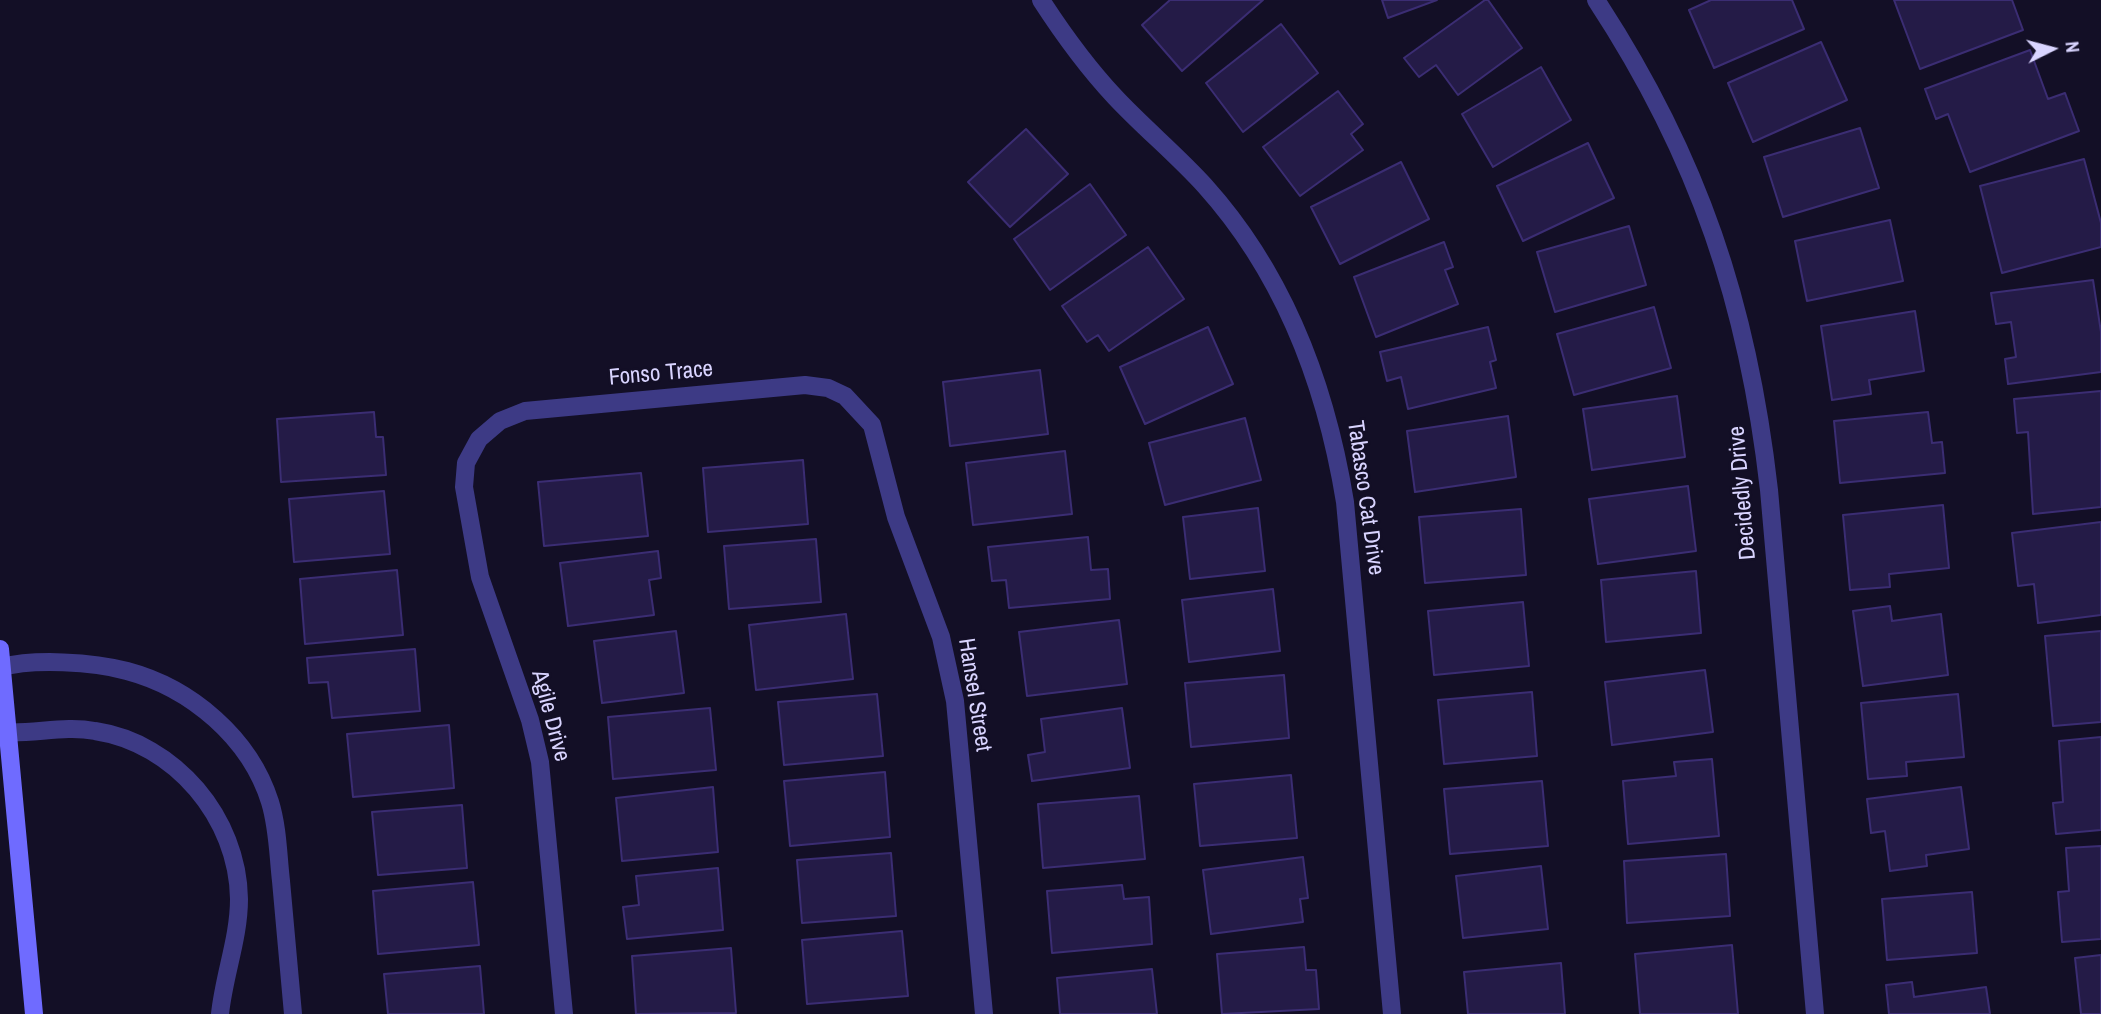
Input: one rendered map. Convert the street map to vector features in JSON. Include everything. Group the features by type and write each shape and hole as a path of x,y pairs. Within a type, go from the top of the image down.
{"main road":[{"path":"1,661 4,733 34,1014"}],"street":[{"name":"Tabasco Cat Drive","path":"1041,0 1090,69 1180,159 1231,218 1273,282 1312,364 1337,451 1345,502 1392,1014"},
{"name":"Decidedly Drive","path":"1596,0 1623,42 1680,147 1718,241 1746,339 1762,423 1769,490 1815,1014"},
{"name":"Fonso Trace","path":"479,439 499,421 525,411 805,385 828,388 853,401"},
{"name":"Hansel Street","path":"853,401 868,417 876,433 896,517 930,606 949,669 955,701 984,1014"},
{"name":"Agile Drive","path":"479,439 470,455 464,477 469,528 487,601 530,720 540,762 564,1014"},
{"path":"1,661 73,663 135,673 192,701 234,738 254,766 266,791 275,824 293,1014"},
{"path":"4,733 76,728 118,736 163,758 196,787 223,829 237,877 237,927 220,1014"}],"building":[{"path":"1170,0 1263,0 1182,71 1142,25"},
{"path":"1382,0 1437,0 1388,18"},
{"path":"1488,0 1522,48 1458,95 1436,65 1419,77 1404,58"},
{"path":"1711,0 1792,0 1804,29 1714,68 1689,10"},
{"path":"1894,0 2012,0 2023,30 1920,69"},
{"path":"1281,24 1318,73 1243,132 1206,83"},
{"path":"1821,42 1847,100 1753,142 1728,83"},
{"path":"2030,50 2048,99 2065,93 2079,131 1970,172 1948,114 1936,119 1925,89"},
{"path":"1541,67 1571,120 1493,167 1462,114"},
{"path":"1338,91 1363,124 1351,134 1363,150 1300,196 1263,147"},
{"path":"1860,128 1879,188 1783,217 1764,157"},
{"path":"1026,129 1068,174 1010,227 968,182"},
{"path":"1588,143 1614,198 1523,241 1497,186"},
{"path":"2084,159 2101,223 2101,247 2002,273 1980,186"},
{"path":"1401,162 1429,219 1340,264 1311,207"},
{"path":"1090,184 1126,235 1050,290 1014,239"},
{"path":"1890,220 1903,281 1807,301 1795,241"},
{"path":"1629,226 1646,285 1555,312 1537,252"},
{"path":"1444,242 1453,267 1445,270 1458,304 1376,337 1354,277"},
{"path":"1148,247 1184,299 1109,351 1098,335 1087,342 1062,306"},
{"path":"2093,280 2101,332 2101,372 2008,384 2005,359 2016,357 2011,322 1996,324 1991,293"},
{"path":"1654,307 1671,368 1574,395 1557,334"},
{"path":"1915,311 1924,371 1869,380 1871,394 1832,400 1821,326"},
{"path":"1208,327 1233,384 1145,424 1120,367"},
{"path":"1488,327 1496,360 1490,362 1496,388 1408,409 1401,377 1387,381 1380,352"},
{"path":"1040,370 1048,434 950,446 943,382"},
{"path":"2101,391 2101,507 2033,514 2028,432 2017,433 2014,399"},
{"path":"1677,396 1685,457 1592,470 1583,409"},
{"path":"374,412 376,437 383,437 386,475 281,482 277,419"},
{"path":"1928,412 1932,443 1942,442 1945,473 1840,483 1834,421"},
{"path":"1508,416 1516,477 1415,492 1407,431"},
{"path":"1245,418 1261,480 1165,505 1149,443"},
{"path":"1065,451 1072,514 973,525 966,463"},
{"path":"803,460 808,524 708,532 703,468"},
{"path":"641,473 648,536 544,546 538,482"},
{"path":"1688,486 1696,551 1598,564 1589,499"},
{"path":"384,491 390,554 294,562 289,499"},
{"path":"1943,505 1949,568 1889,574 1890,587 1850,590 1843,515"},
{"path":"1258,508 1265,571 1190,579 1183,517"},
{"path":"1521,509 1526,575 1425,583 1419,517"},
{"path":"2101,522 2101,615 2038,623 2034,584 2018,586 2012,533"},
{"path":"1088,537 1091,570 1108,569 1110,599 1009,608 1006,580 992,581 988,547"},
{"path":"816,539 821,602 729,609 724,546"},
{"path":"658,551 661,578 649,580 654,615 568,626 560,563"},
{"path":"397,570 403,635 305,644 300,579"},
{"path":"1696,571 1701,633 1606,642 1601,580"},
{"path":"1273,589 1280,651 1189,662 1182,600"},
{"path":"1523,602 1529,666 1434,675 1428,611"},
{"path":"1890,606 1892,621 1941,614 1948,675 1863,686 1853,611"},
{"path":"846,614 853,679 756,690 749,625"},
{"path":"1119,620 1127,684 1027,696 1019,632"},
{"path":"676,631 684,693 602,703 594,641"},
{"path":"2101,631 2101,722 2053,726 2045,636"},
{"path":"415,649 420,711 332,718 328,682 309,683 307,658"},
{"path":"1705,670 1713,732 1612,745 1605,682"},
{"path":"1284,675 1289,738 1191,747 1185,683"},
{"path":"1532,692 1537,756 1444,764 1438,700"},
{"path":"877,694 883,756 784,765 778,702"},
{"path":"1958,694 1964,757 1906,762 1907,776 1868,779 1861,703"},
{"path":"710,708 716,770 613,779 608,717"},
{"path":"1122,708 1130,768 1032,781 1028,755 1045,752 1041,719"},
{"path":"449,725 454,788 353,797 347,734"},
{"path":"2101,737 2101,830 2056,834 2053,803 2063,802 2059,741"},
{"path":"1712,759 1719,836 1628,844 1623,781 1676,776 1674,762"},
{"path":"885,772 890,837 790,846 784,781"},
{"path":"1291,775 1297,838 1200,846 1194,784"},
{"path":"1542,781 1548,846 1450,854 1444,789"},
{"path":"713,787 718,852 622,861 616,798"},
{"path":"1961,787 1969,849 1926,855 1927,866 1890,871 1885,831 1871,833 1867,799"},
{"path":"1139,796 1145,859 1043,868 1038,804"},
{"path":"462,805 467,868 378,875 372,812"},
{"path":"2101,846 2101,939 2062,942 2058,892 2069,891 2066,848"},
{"path":"891,853 896,916 802,923 797,860"},
{"path":"1726,854 1730,916 1627,923 1624,861"},
{"path":"1303,857 1308,898 1300,899 1303,922 1211,934 1203,870"},
{"path":"1541,866 1548,929 1463,938 1456,876"},
{"path":"718,868 723,930 627,939 623,907 639,905 636,876"},
{"path":"473,882 479,945 378,954 373,891"},
{"path":"1122,885 1124,899 1149,897 1152,944 1052,953 1047,891"},
{"path":"1972,892 1977,953 1887,960 1882,899"},
{"path":"902,931 908,996 807,1004 802,940"},
{"path":"1732,945 1738,1014 1640,1014 1635,954"},
{"path":"1304,947 1306,970 1316,970 1319,1009 1222,1014 1217,954"},
{"path":"731,948 736,1013 636,1014 632,956"},
{"path":"2101,955 2101,1014 2081,1014 2075,958"},
{"path":"1561,963 1565,1014 1468,1014 1464,972"},
{"path":"480,966 484,1014 388,1014 384,974"},
{"path":"1152,969 1157,1014 1060,1014 1057,978"},
{"path":"1912,982 1914,997 1986,987 1990,1014 1889,1014 1886,985"}]}
